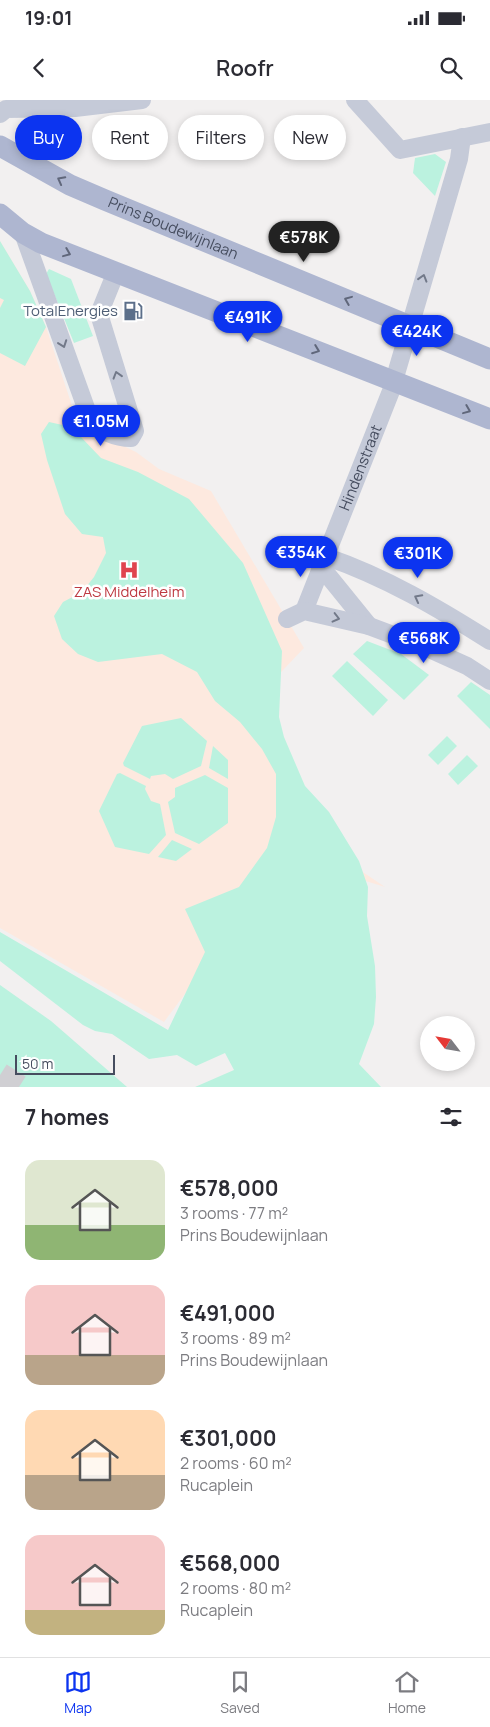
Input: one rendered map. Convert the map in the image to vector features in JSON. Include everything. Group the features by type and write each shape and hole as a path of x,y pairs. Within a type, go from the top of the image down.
{"main road":[{"name":"Prins Boudewijnlaan","path":"0,146 70,185 490,358"},
{"path":"0,214 22,233 41,243 490,419"}],"street":[{"path":"1,118 6,109 142,100"},
{"path":"355,100 400,150 490,132"},
{"name":"Hindenstraat","path":"304,611 325,563 394,380 459,159 462,137"},
{"path":"22,233 90,419 95,427 123,438 131,438 134,431 99,314 116,272"},
{"path":"325,563 369,626"},
{"path":"325,563 387,581 438,608 490,641"},
{"path":"287,619 304,611 369,626 425,647 467,666 490,681"}],"shaded area":[{"name":"ZAS Middelheim","path":"0,241 30,291 46,327 78,424 136,452 159,469 211,491 304,648 264,690 294,782 351,864 385,887 292,858 228,936 164,1022 0,928"}],"green space":[{"path":"435,154 446,162 435,196 413,173 415,158"},
{"path":"0,241 30,291 46,327 25,366 0,353 0,308 4,300 0,298"},
{"path":"49,269 71,279 93,336 74,343 46,274"},
{"path":"49,422 67,426 80,436 101,458 138,472 189,499 243,563 282,651 279,717 284,737 305,786 329,812 359,861 368,887 367,916 375,966 376,997 374,1024 359,1064 381,1087 195,1087 234,1070 225,1053 196,1066 177,1055 149,1059 112,1034 95,1031 83,1025 0,961 0,932 168,1030 205,952 185,909 239,887 267,848 276,817 276,774 262,749 240,722 215,701 197,672 162,654 98,662 78,654 62,639 54,616 63,602 82,592 94,577 106,553 103,537 82,534 65,514 47,460 41,434"},
{"path":"367,641 401,654 429,675 404,700 353,654"},
{"path":"347,661 388,700 373,716 332,676"},
{"path":"471,682 490,695 490,729 457,696"},
{"path":"181,718 207,741 201,766 173,779 165,774 151,776 150,779 124,766 123,763 142,726"},
{"path":"447,736 457,746 438,765 428,755"},
{"path":"213,746 228,760 228,779 209,768"},
{"path":"467,755 478,766 458,785 448,774"},
{"path":"120,773 146,786 145,789 151,801 160,804 166,835 149,854 115,847 99,811 117,774"},
{"path":"205,775 228,788 228,823 199,844 175,833 168,802 175,797 175,788"},
{"path":"172,840 192,849 176,861 158,857"},
{"path":"0,985 51,1021 127,1087 0,1087"}],"tunnel":[{"path":"0,1075 19,1087"}],"place":[{"name":"TotalEnergies","path":"133,311"},
{"name":"ZAS Middelheim","path":"129,570"}]}
